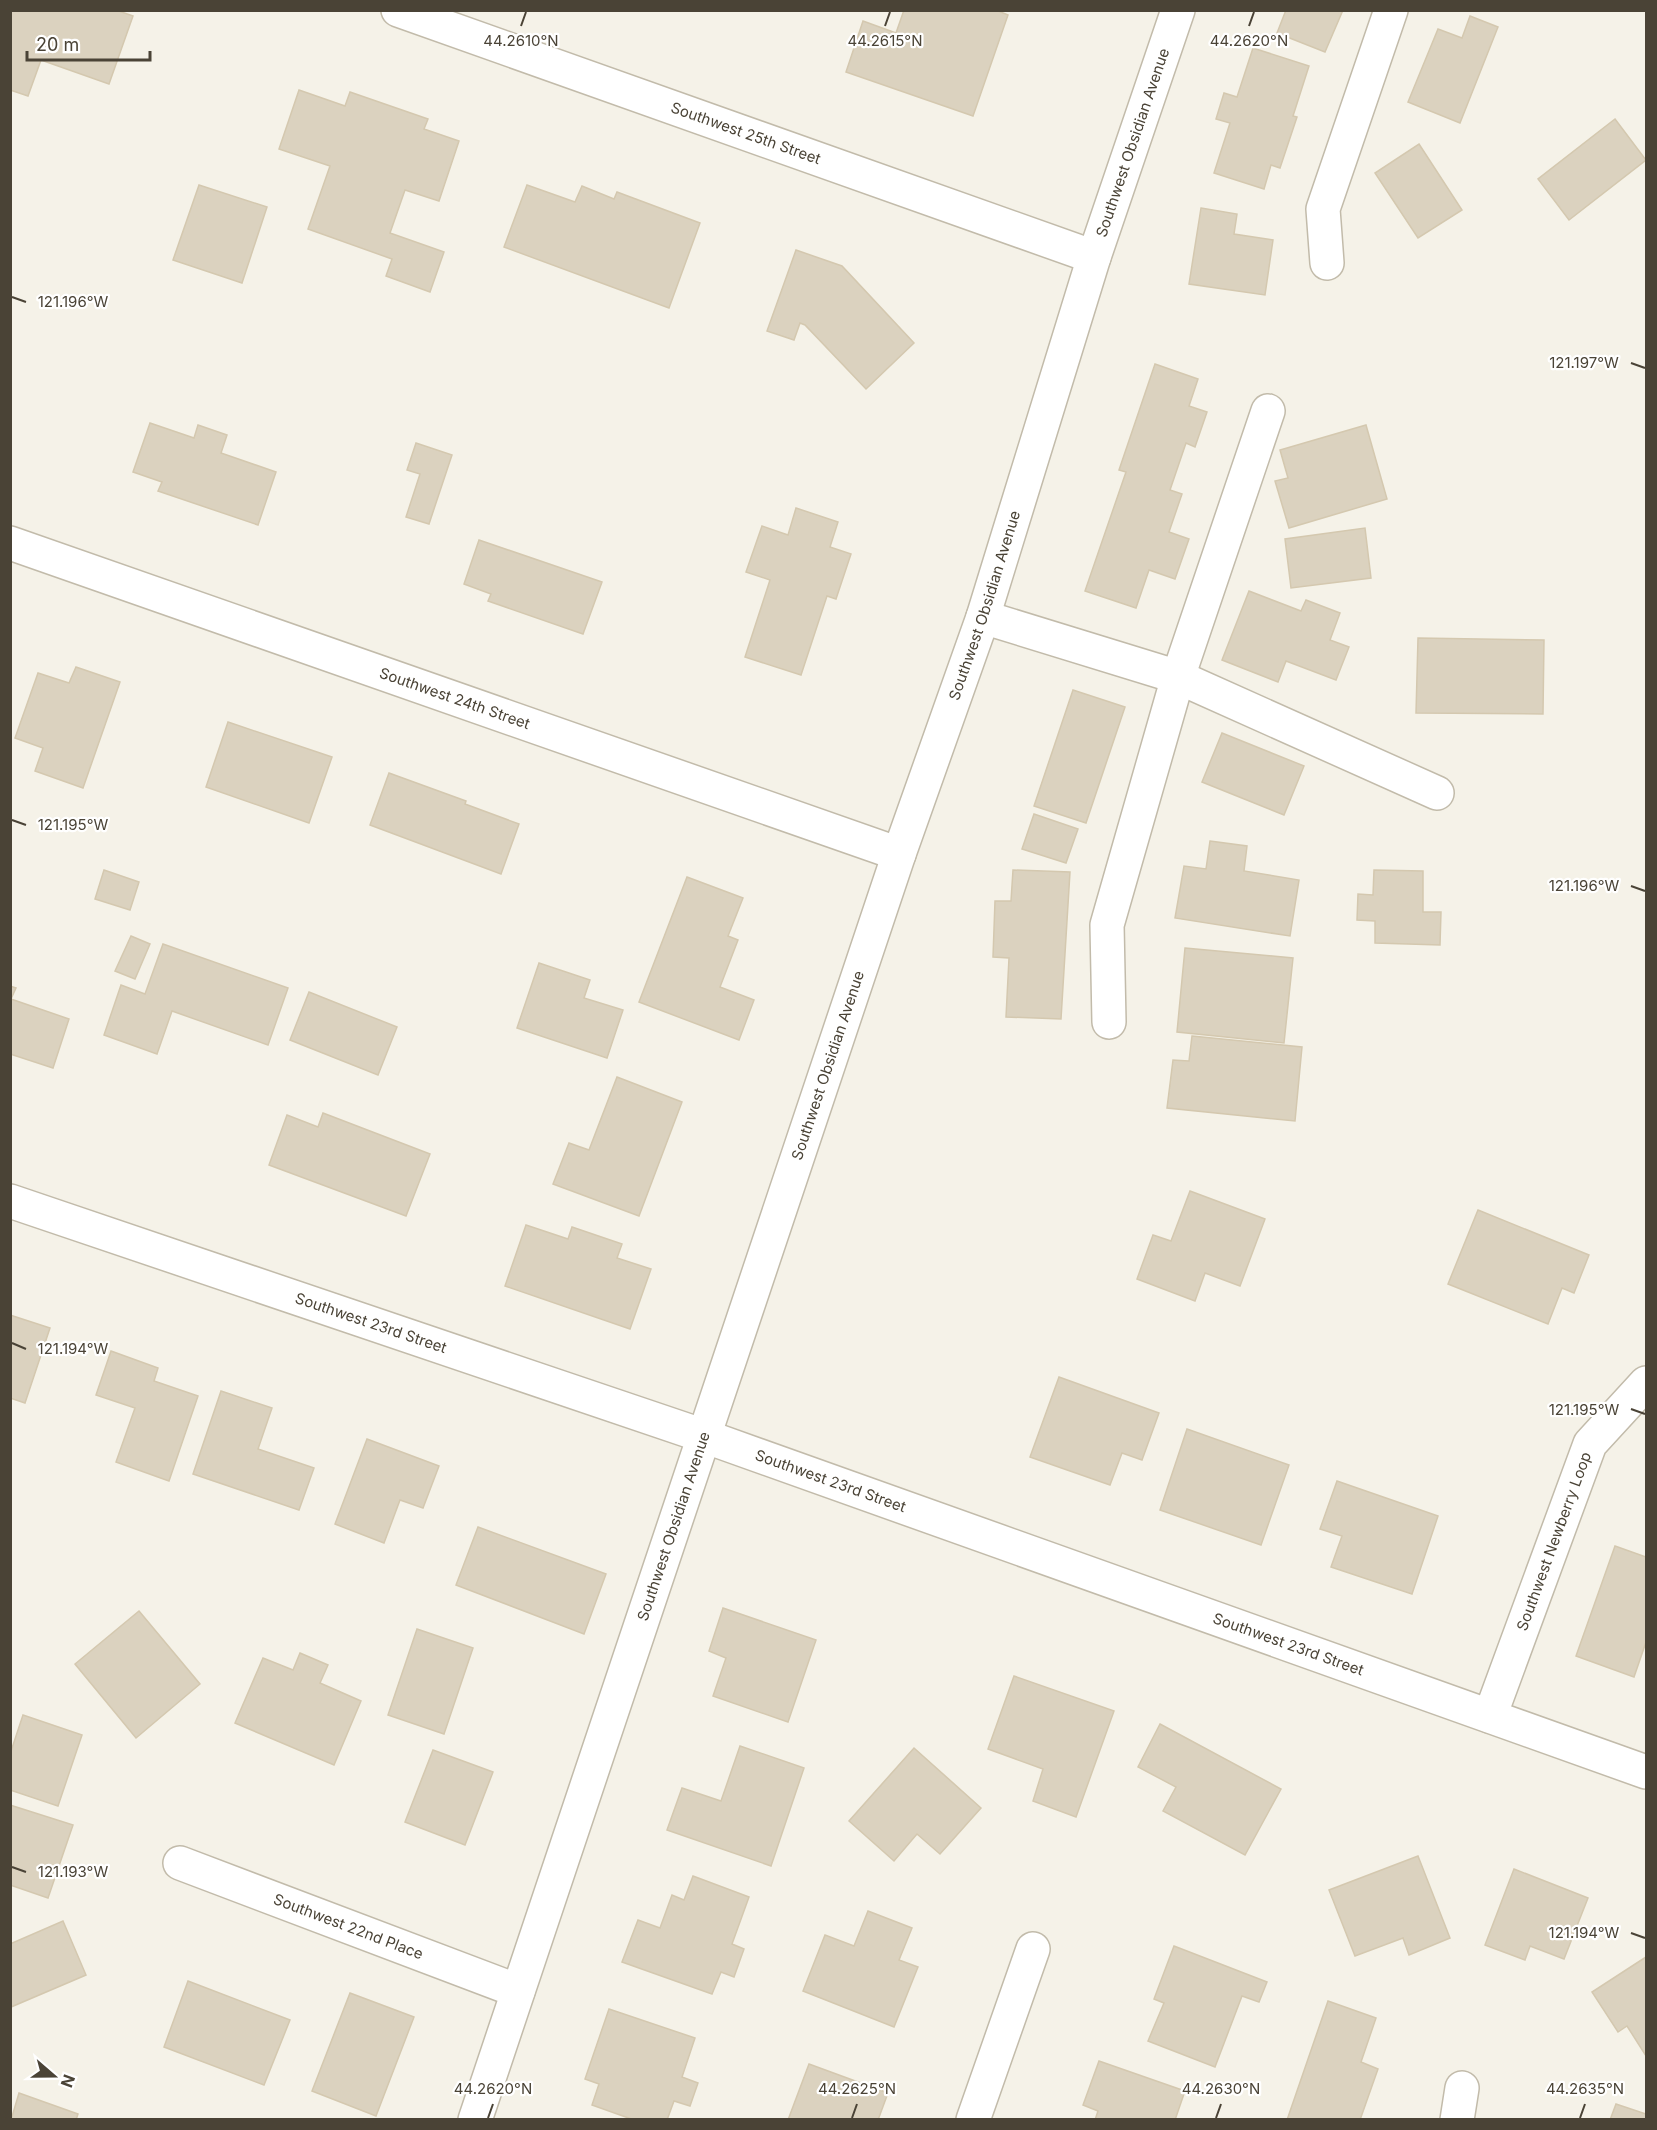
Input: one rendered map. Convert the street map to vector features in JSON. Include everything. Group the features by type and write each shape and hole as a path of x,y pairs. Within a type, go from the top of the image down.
{"street":[{"name":"Southwest 25th Street","path":"398,10 1094,257"},
{"name":"Southwest Obsidian Avenue","path":"475,2120 899,854 983,617 1094,257 1178,10"},
{"path":"1327,263 1323,209 1391,10"},
{"path":"1109,1022 1107,925 1178,677 1268,411"},
{"name":"Southwest 24th Street","path":"10,543 899,854"},
{"path":"983,617 1178,677 1437,793"},
{"name":"Southwest 23rd Street","path":"10,1201 704,1437 1647,1772"},
{"name":"Southwest Newberry Loop","path":"1490,1716 1590,1444 1647,1383"},
{"name":"Southwest 22nd Place","path":"180,1863 518,1991"},
{"path":"974,2120 1033,1949"}],"building":[{"path":"10,10 116,10 133,16 109,84 41,60 28,96 10,90"},
{"path":"904,10 996,10 1008,15 973,116 846,72 863,21 896,33"},
{"path":"1286,10 1343,10 1325,52 1277,33"},
{"path":"1470,16 1498,27 1460,123 1408,102 1438,29 1462,38"},
{"path":"1253,48 1309,66 1293,116 1297,117 1280,168 1271,165 1264,189 1214,173 1230,123 1216,119 1224,93 1237,97"},
{"path":"299,90 345,106 350,92 428,119 424,129 459,141 439,201 405,190 390,233 444,252 430,292 386,276 392,259 308,229 330,166 279,149"},
{"path":"1615,119 1646,160 1569,220 1538,179"},
{"path":"1419,144 1462,210 1418,238 1375,173"},
{"path":"199,185 267,207 242,283 173,260"},
{"path":"527,185 575,202 582,186 614,199 617,192 700,223 669,308 504,247"},
{"path":"1201,208 1237,214 1234,234 1273,240 1265,295 1189,284"},
{"path":"796,250 842,266 914,343 866,389 805,325 800,323 794,340 767,331"},
{"path":"1155,364 1198,379 1189,406 1207,412 1195,447 1186,443 1170,490 1182,494 1169,532 1189,539 1175,579 1149,570 1136,608 1085,591 1126,472 1119,470"},
{"path":"150,423 194,438 198,425 227,435 221,453 276,472 258,525 158,491 162,482 133,472"},
{"path":"1366,425 1387,499 1289,528 1275,481 1288,478 1280,450"},
{"path":"416,443 452,455 429,524 406,517 420,474 407,470"},
{"path":"796,508 838,522 830,547 851,554 836,599 827,596 801,675 745,657 770,580 746,572 762,526 788,535"},
{"path":"1365,528 1371,578 1291,588 1285,539"},
{"path":"479,540 602,582 583,634 488,601 491,594 464,584"},
{"path":"1249,591 1301,611 1306,600 1340,613 1330,640 1349,647 1336,680 1286,661 1278,682 1222,660"},
{"path":"1418,638 1544,640 1543,714 1416,713"},
{"path":"76,667 120,682 83,788 35,771 43,748 15,738 38,673 69,683"},
{"path":"1073,690 1125,707 1086,823 1034,806"},
{"path":"228,722 332,757 309,823 206,787"},
{"path":"1222,733 1304,766 1284,815 1202,782"},
{"path":"389,773 466,801 465,804 519,824 501,874 370,825"},
{"path":"1034,814 1078,829 1066,863 1022,849"},
{"path":"1210,841 1247,846 1244,871 1299,880 1290,936 1175,918 1184,866 1206,869"},
{"path":"104,870 139,882 130,910 95,899"},
{"path":"1013,870 1070,872 1061,1019 1006,1017 1009,958 993,957 995,901 1011,901"},
{"path":"1374,870 1423,871 1423,912 1441,912 1440,945 1375,943 1375,921 1357,920 1358,894 1373,895"},
{"path":"687,877 743,898 728,936 738,940 720,987 754,1000 739,1040 639,1002"},
{"path":"131,936 150,944 135,979 115,971"},
{"path":"163,944 288,988 268,1045 172,1011 157,1054 104,1035 121,985 145,994"},
{"path":"1185,948 1293,958 1284,1043 1177,1032"},
{"path":"539,963 590,980 584,998 623,1010 607,1058 517,1028"},
{"path":"10,986 16,988 11,999 69,1019 53,1068 10,1054"},
{"path":"309,992 397,1027 378,1075 290,1040"},
{"path":"1192,1036 1302,1047 1295,1121 1167,1108 1173,1060 1189,1061"},
{"path":"617,1077 682,1102 639,1216 553,1184 569,1143 589,1150"},
{"path":"323,1113 430,1154 406,1216 269,1165 287,1115 318,1127"},
{"path":"1190,1191 1265,1219 1240,1286 1205,1273 1195,1301 1137,1279 1153,1235 1171,1241"},
{"path":"1478,1210 1589,1255 1574,1293 1562,1288 1548,1324 1448,1284"},
{"path":"526,1225 568,1239 572,1227 622,1244 617,1258 651,1269 630,1329 505,1286"},
{"path":"10,1315 50,1328 25,1403 10,1398"},
{"path":"111,1351 158,1368 154,1381 198,1396 169,1481 116,1462 135,1408 96,1395"},
{"path":"1059,1377 1159,1413 1142,1460 1122,1453 1110,1485 1030,1457"},
{"path":"221,1391 272,1408 258,1449 314,1468 299,1510 193,1474"},
{"path":"1187,1429 1289,1465 1261,1545 1160,1510"},
{"path":"367,1439 439,1466 423,1508 400,1500 384,1543 335,1524"},
{"path":"1337,1481 1438,1516 1412,1594 1331,1567 1342,1536 1320,1529"},
{"path":"478,1527 606,1574 584,1634 456,1585"},
{"path":"1615,1546 1646,1557 1646,1642 1634,1677 1576,1656"},
{"path":"723,1608 816,1640 788,1722 713,1696 726,1658 709,1651"},
{"path":"139,1611 200,1684 136,1738 75,1664"},
{"path":"417,1629 473,1648 444,1734 388,1715"},
{"path":"300,1653 328,1665 320,1683 361,1701 334,1765 235,1723 263,1658 293,1670"},
{"path":"1014,1676 1114,1711 1076,1817 1033,1801 1043,1769 988,1749"},
{"path":"23,1715 82,1735 58,1806 10,1790 10,1754"},
{"path":"1160,1724 1281,1789 1245,1855 1163,1811 1176,1787 1138,1767"},
{"path":"740,1746 804,1768 771,1866 667,1830 682,1788 721,1801"},
{"path":"914,1748 981,1808 940,1854 917,1834 894,1861 849,1821"},
{"path":"433,1750 493,1772 465,1845 405,1822"},
{"path":"10,1805 73,1825 48,1898 10,1885"},
{"path":"1418,1856 1450,1938 1409,1955 1403,1938 1355,1956 1329,1890"},
{"path":"1514,1869 1588,1898 1564,1959 1530,1946 1525,1960 1485,1945"},
{"path":"693,1876 749,1897 732,1944 744,1949 734,1977 721,1972 712,1994 622,1962 638,1920 660,1928 672,1895 684,1900"},
{"path":"868,1911 912,1928 899,1960 918,1967 894,2027 803,1991 825,1935 854,1946"},
{"path":"63,1921 86,1975 11,2007 10,1944"},
{"path":"1174,1946 1267,1982 1259,2002 1242,1996 1215,2067 1148,2041 1164,2003 1154,1999"},
{"path":"1646,1957 1646,2056 1627,2026 1618,2032 1592,1992"},
{"path":"188,1981 290,2020 264,2085 164,2047"},
{"path":"350,1993 414,2017 376,2116 312,2091"},
{"path":"1328,2001 1376,2018 1361,2062 1378,2069 1360,2120 1287,2120"},
{"path":"609,2009 695,2038 682,2077 698,2083 690,2106 674,2101 667,2120 634,2120 592,2105 599,2084 585,2079"},
{"path":"1099,2061 1185,2091 1175,2120 1095,2120 1098,2111 1083,2105"},
{"path":"809,2064 888,2093 878,2120 788,2120"},
{"path":"19,2093 78,2114 76,2120 11,2120"},
{"path":"1616,2104 1646,2114 1646,2120 1610,2120"}]}
